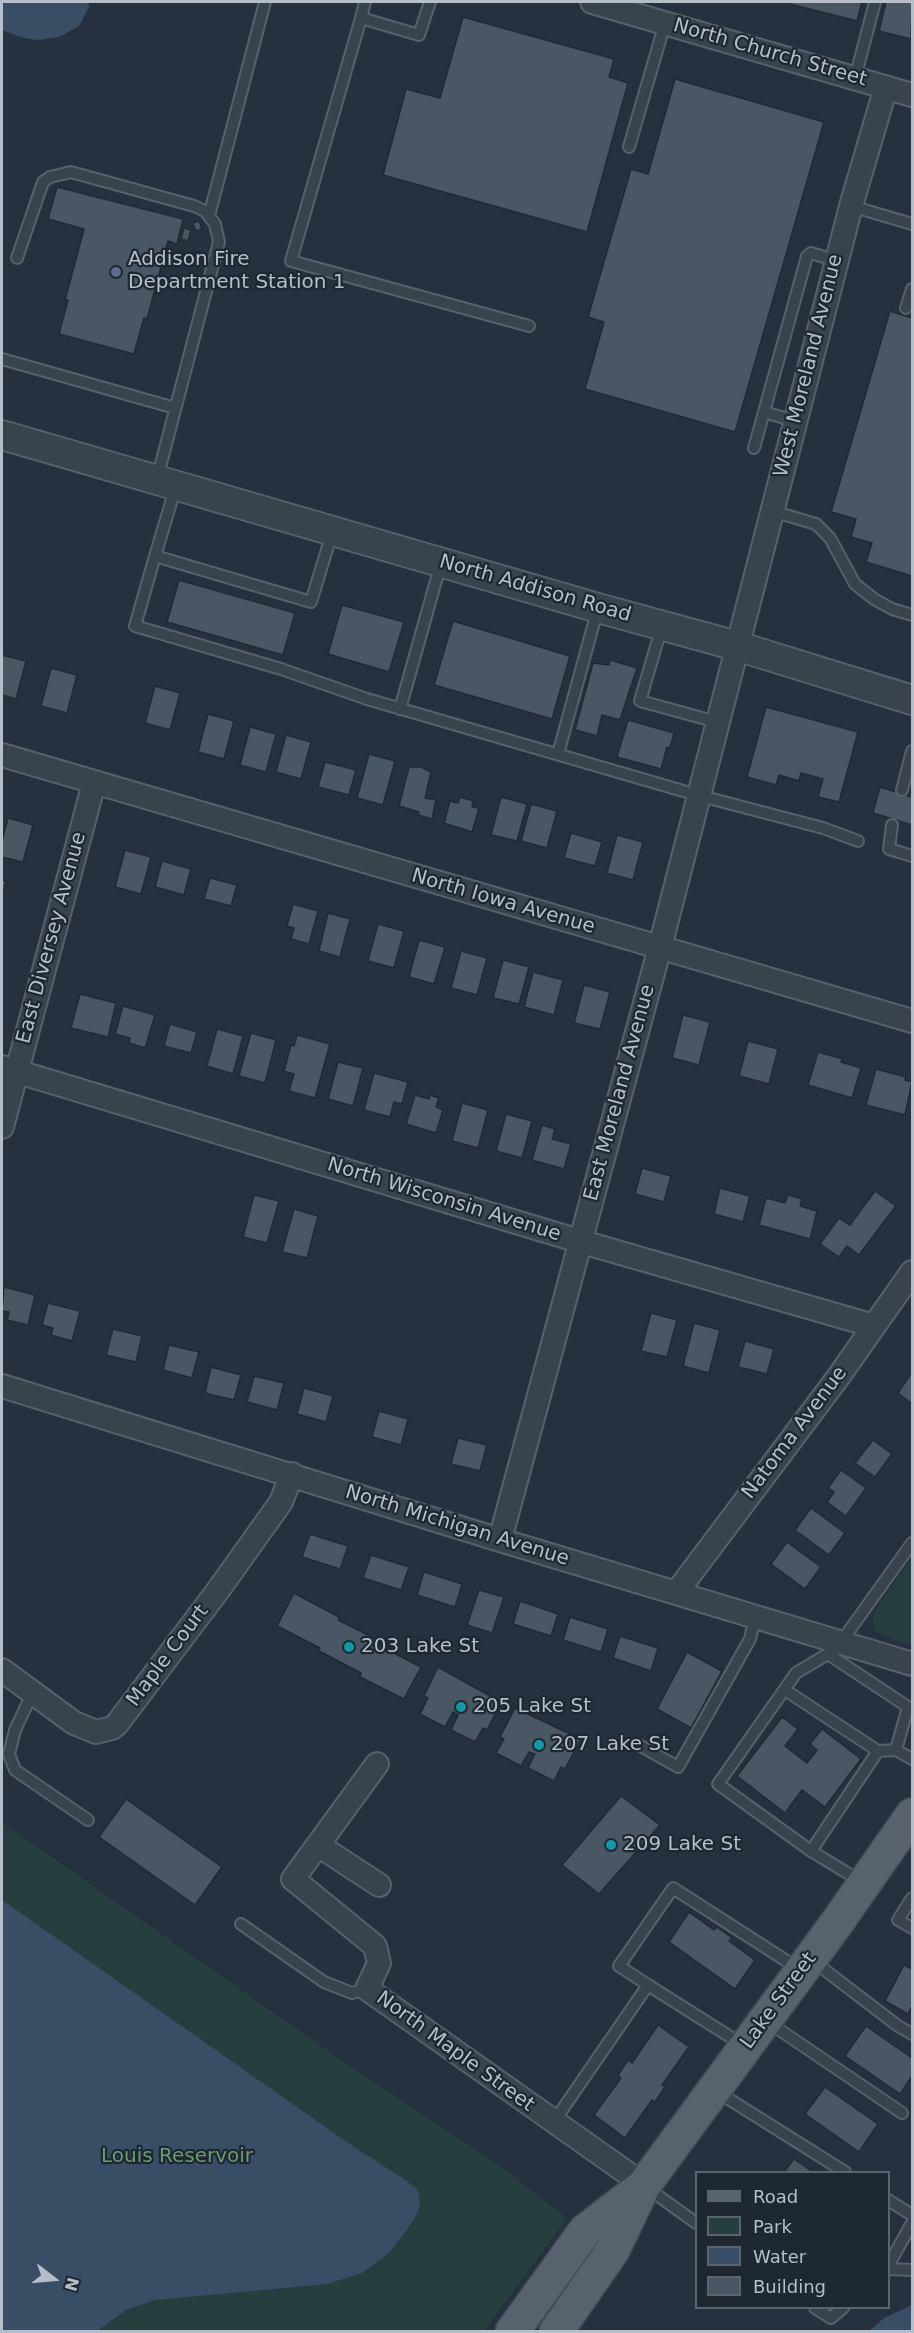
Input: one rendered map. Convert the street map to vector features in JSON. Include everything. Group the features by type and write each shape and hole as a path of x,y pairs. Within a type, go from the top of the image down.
{"main road":[{"name":"Lake Street","path":"556,2331 592,2277 614,2250 644,2186 864,1883 910,1824"},
{"name":"Lake Street","path":"512,2331 585,2231 644,2186"}],"street":[{"name":"North Church Street","path":"592,2 912,96"},
{"name":"West Moreland Avenue","path":"737,646 851,206 886,87"},
{"name":"North Addison Road","path":"2,435 598,608 737,646 912,700"},
{"name":"East Moreland Avenue","path":"500,1540 579,1240 660,947 697,795 737,646"},
{"name":"North Iowa Avenue","path":"2,755 912,1021"},
{"name":"East Diversey Avenue","path":"2,1127 9,1069 94,783"},
{"name":"North Wisconsin Avenue","path":"9,1069 874,1326"},
{"name":"Natoma Avenue","path":"676,1593 912,1272"},
{"name":"North Michigan Avenue","path":"2,1386 756,1617 835,1648 912,1664"},
{"name":"Maple Court","path":"2,1670 32,1694 74,1723 90,1731 105,1730 117,1724 219,1589 281,1502 292,1474"},
{"name":"North Maple Street","path":"377,1764 292,1879 375,1947 379,1963 367,1989 644,2186"},
{"path":"318,1845 378,1885"}],"lane":[{"path":"209,216 265,2"},
{"path":"365,2 291,261 529,326"},
{"path":"361,18 419,35 430,2"},
{"path":"855,78 875,2"},
{"path":"629,147 665,22"},
{"path":"17,258 43,182 50,177 71,172 194,206 205,211 215,224 219,242 175,408 155,556 135,626 281,669 400,709 697,795 823,828 858,841"},
{"path":"851,206 912,224"},
{"path":"754,448 807,256 811,253 837,261"},
{"path":"906,308 912,289"},
{"path":"2,359 175,408"},
{"path":"764,412 795,421"},
{"path":"772,511 816,524 830,538 855,584 892,609 912,615"},
{"path":"155,556 311,602 333,530"},
{"path":"400,709 441,562"},
{"path":"558,754 598,608"},
{"path":"662,626 640,700 717,722"},
{"path":"902,790 912,751"},
{"path":"892,825 889,849 912,856"},
{"path":"864,1883 811,1851 718,1784 796,1673 835,1648 912,1543"},
{"path":"639,1745 678,1767 750,1639 756,1617"},
{"path":"835,1648 908,1707 896,1750"},
{"path":"785,1690 878,1751 896,1750 912,1759"},
{"path":"32,1694 15,1730 9,1754 15,1770 88,1820"},
{"path":"811,1851 878,1751"},
{"path":"746,2046 619,1966 673,1888 806,1965 912,2034"},
{"path":"912,1898 898,1920 912,1928"},
{"path":"241,1924 324,1982 352,1993 367,1989"},
{"path":"553,2123 648,1985"},
{"path":"765,2020 902,2113"},
{"path":"714,2090 843,2171"},
{"path":"644,2186 695,2222"},
{"path":"890,2201 912,2215"},
{"path":"890,2264 912,2223"},
{"path":"890,2268 912,2270"},
{"path":"818,2309 831,2318 841,2309"}],"green space":[{"path":"912,1558 912,1644 894,1640 875,1631 873,1613"},
{"name":"Louis Reservoir","path":"2,1822 341,2060 496,2163 567,2218 484,2331 2,2331"}],"water":[{"path":"2,2 88,2 89,7 79,26 59,37 38,40 24,38 2,30"},
{"name":"Louis Reservoir","path":"2,1900 418,2190 420,2206 414,2220 390,2252 362,2273 327,2284 155,2300 126,2310 97,2331 2,2331"},
{"path":"912,2305 912,2331 869,2331 884,2318"}],"building":[{"path":"791,2 862,2 857,21 790,4"},
{"path":"886,2 912,2 911,39 879,31"},
{"path":"463,17 614,59 609,77 628,83 587,232 383,175 406,89 440,98"},
{"path":"675,79 824,122 735,432 585,389 604,322 588,317 631,169 648,174"},
{"name":"Addison Fire Department Station 1","path":"57,187 183,219 177,244 168,241 147,319 144,318 134,354 59,334 68,300 65,300 84,229 48,219"},
{"path":"199,221 202,229 196,231 193,223"},
{"path":"184,228 191,230 188,241 181,239"},
{"path":"890,311 912,318 912,576 866,562 872,543 851,537 856,519 831,512"},
{"path":"179,580 295,613 283,655 167,622"},
{"path":"342,605 404,622 389,672 328,654"},
{"path":"453,621 570,656 552,719 434,685"},
{"path":"2,655 26,661 16,699 2,695"},
{"path":"610,660 637,668 620,720 602,715 597,736 575,730 593,663 609,665"},
{"path":"51,668 77,675 67,713 41,706"},
{"path":"155,686 180,693 170,730 145,723"},
{"path":"766,707 858,732 839,802 818,797 823,779 801,773 799,781 779,775 776,785 747,777"},
{"path":"208,714 234,721 224,759 198,752"},
{"path":"628,720 674,733 670,748 667,747 661,769 617,757"},
{"path":"250,727 276,734 266,772 240,765"},
{"path":"286,735 311,742 301,779 276,772"},
{"path":"369,754 395,761 383,805 357,798"},
{"path":"325,762 356,770 349,795 318,787"},
{"path":"409,767 421,767 431,772 425,798 436,800 432,819 399,806"},
{"path":"880,787 912,797 912,825 873,813"},
{"path":"460,797 473,801 472,807 479,808 472,832 444,823 450,801 458,803"},
{"path":"501,797 527,804 517,841 491,835"},
{"path":"531,804 557,811 547,848 521,841"},
{"path":"8,818 33,825 23,862 2,857 2,841"},
{"path":"571,833 602,842 595,866 564,858"},
{"path":"617,835 643,842 633,880 607,873"},
{"path":"125,850 151,857 141,894 115,887"},
{"path":"162,861 191,869 184,895 155,887"},
{"path":"210,878 237,885 231,906 204,899"},
{"path":"2,880 6,881 2,899"},
{"path":"293,904 318,911 309,944 291,939 294,928 287,926"},
{"path":"328,913 350,919 340,957 319,951"},
{"path":"378,924 404,931 394,968 368,961"},
{"path":"419,940 445,947 434,984 409,977"},
{"path":"461,951 487,958 477,995 451,988"},
{"path":"503,960 529,967 519,1004 493,998"},
{"path":"533,972 563,980 554,1015 524,1007"},
{"path":"584,985 610,992 600,1029 574,1023"},
{"path":"80,994 116,1003 108,1037 71,1028"},
{"path":"123,1006 155,1015 145,1048 129,1043 130,1038 115,1034"},
{"path":"683,1015 710,1022 699,1065 672,1058"},
{"path":"170,1024 197,1032 191,1053 164,1046"},
{"path":"217,1029 243,1036 233,1074 207,1066"},
{"path":"251,1033 276,1040 265,1083 239,1076"},
{"path":"297,1035 330,1044 315,1098 289,1091 294,1074 284,1071 291,1045 294,1046"},
{"path":"748,1041 778,1049 769,1084 739,1076"},
{"path":"818,1052 843,1059 841,1062 861,1068 852,1098 808,1085"},
{"path":"338,1062 363,1068 353,1106 328,1099"},
{"path":"876,1069 906,1077 905,1080 912,1082 905,1115 866,1105"},
{"path":"374,1073 408,1082 402,1104 394,1102 390,1117 364,1110"},
{"path":"415,1095 429,1099 430,1095 439,1098 436,1107 443,1110 436,1133 406,1124"},
{"path":"462,1103 488,1110 478,1148 452,1141"},
{"path":"506,1114 532,1121 522,1158 496,1151"},
{"path":"542,1125 555,1129 552,1139 571,1144 564,1169 532,1160"},
{"path":"642,1168 671,1176 664,1202 635,1194"},
{"path":"720,1188 750,1196 743,1222 714,1214"},
{"path":"875,1191 896,1206 859,1255 847,1246 839,1257 820,1244 839,1218 850,1225"},
{"path":"254,1195 279,1201 267,1243 243,1237"},
{"path":"788,1195 802,1199 800,1206 817,1211 810,1239 759,1225 766,1198 785,1203"},
{"path":"294,1209 318,1216 307,1258 282,1252"},
{"path":"4,1287 35,1295 28,1325 7,1320 9,1312 2,1311"},
{"path":"48,1303 80,1311 72,1341 51,1335 53,1328 42,1325"},
{"path":"651,1313 677,1320 667,1357 641,1351"},
{"path":"694,1323 720,1330 709,1373 683,1366"},
{"path":"113,1329 142,1336 136,1362 106,1355"},
{"path":"745,1341 774,1349 767,1374 738,1367"},
{"path":"169,1345 199,1352 192,1378 163,1370"},
{"path":"211,1367 241,1375 234,1400 205,1393"},
{"path":"912,1372 912,1404 898,1393"},
{"path":"254,1376 284,1383 277,1410 247,1402"},
{"path":"304,1388 333,1396 326,1422 297,1414"},
{"path":"379,1411 408,1419 401,1445 372,1437"},
{"path":"458,1438 487,1445 480,1471 451,1464"},
{"path":"873,1440 892,1454 875,1477 855,1463"},
{"path":"841,1470 866,1488 846,1516 827,1502 834,1492 828,1488"},
{"path":"811,1508 845,1533 829,1555 795,1530"},
{"path":"310,1534 348,1546 340,1569 302,1557"},
{"path":"787,1542 821,1567 805,1589 771,1564"},
{"path":"371,1555 409,1567 401,1590 363,1578"},
{"path":"424,1572 462,1584 455,1607 417,1595"},
{"path":"479,1590 504,1597 492,1633 467,1625"},
{"name":"203 Lake St","path":"294,1593 339,1617 338,1620 380,1641 378,1645 421,1667 404,1699 360,1677 361,1673 277,1626"},
{"path":"520,1601 558,1614 551,1636 513,1624"},
{"path":"570,1617 608,1629 601,1652 563,1640"},
{"path":"620,1636 658,1648 651,1671 613,1658"},
{"path":"687,1652 722,1671 691,1728 657,1709"},
{"name":"205 Lake St","path":"438,1667 501,1702 487,1730 483,1728 475,1742 451,1730 458,1715 453,1712 445,1727 420,1714 428,1698 424,1696"},
{"name":"207 Lake St","path":"515,1708 581,1739 565,1769 561,1767 554,1781 528,1768 535,1754 529,1752 521,1766 496,1753 504,1739 500,1737"},
{"path":"782,1717 798,1729 785,1746 807,1763 817,1750 810,1744 822,1729 861,1759 825,1807 802,1790 785,1813 737,1776"},
{"name":"209 Lake St","path":"621,1796 660,1825 599,1894 562,1865"},
{"path":"126,1799 222,1867 195,1905 99,1837"},
{"path":"689,1912 714,1930 717,1927 732,1938 729,1941 755,1960 735,1989 669,1942"},
{"path":"904,1965 912,1969 912,2006 908,2014 885,2001"},
{"path":"658,2025 689,2047 662,2085 665,2087 655,2102 652,2100 625,2138 594,2115 621,2078 618,2075 628,2060 632,2063"},
{"path":"866,2026 912,2058 912,2076 900,2094 845,2056"},
{"path":"825,2087 878,2124 859,2152 805,2114"},
{"path":"794,2159 812,2171 785,2171"}],"place":[{"name":"Addison Fire Department Station 1","path":"116,272"},
{"name":"203 Lake St","path":"349,1647"},
{"name":"205 Lake St","path":"461,1707"},
{"name":"207 Lake St","path":"539,1745"},
{"name":"209 Lake St","path":"611,1845"}]}
